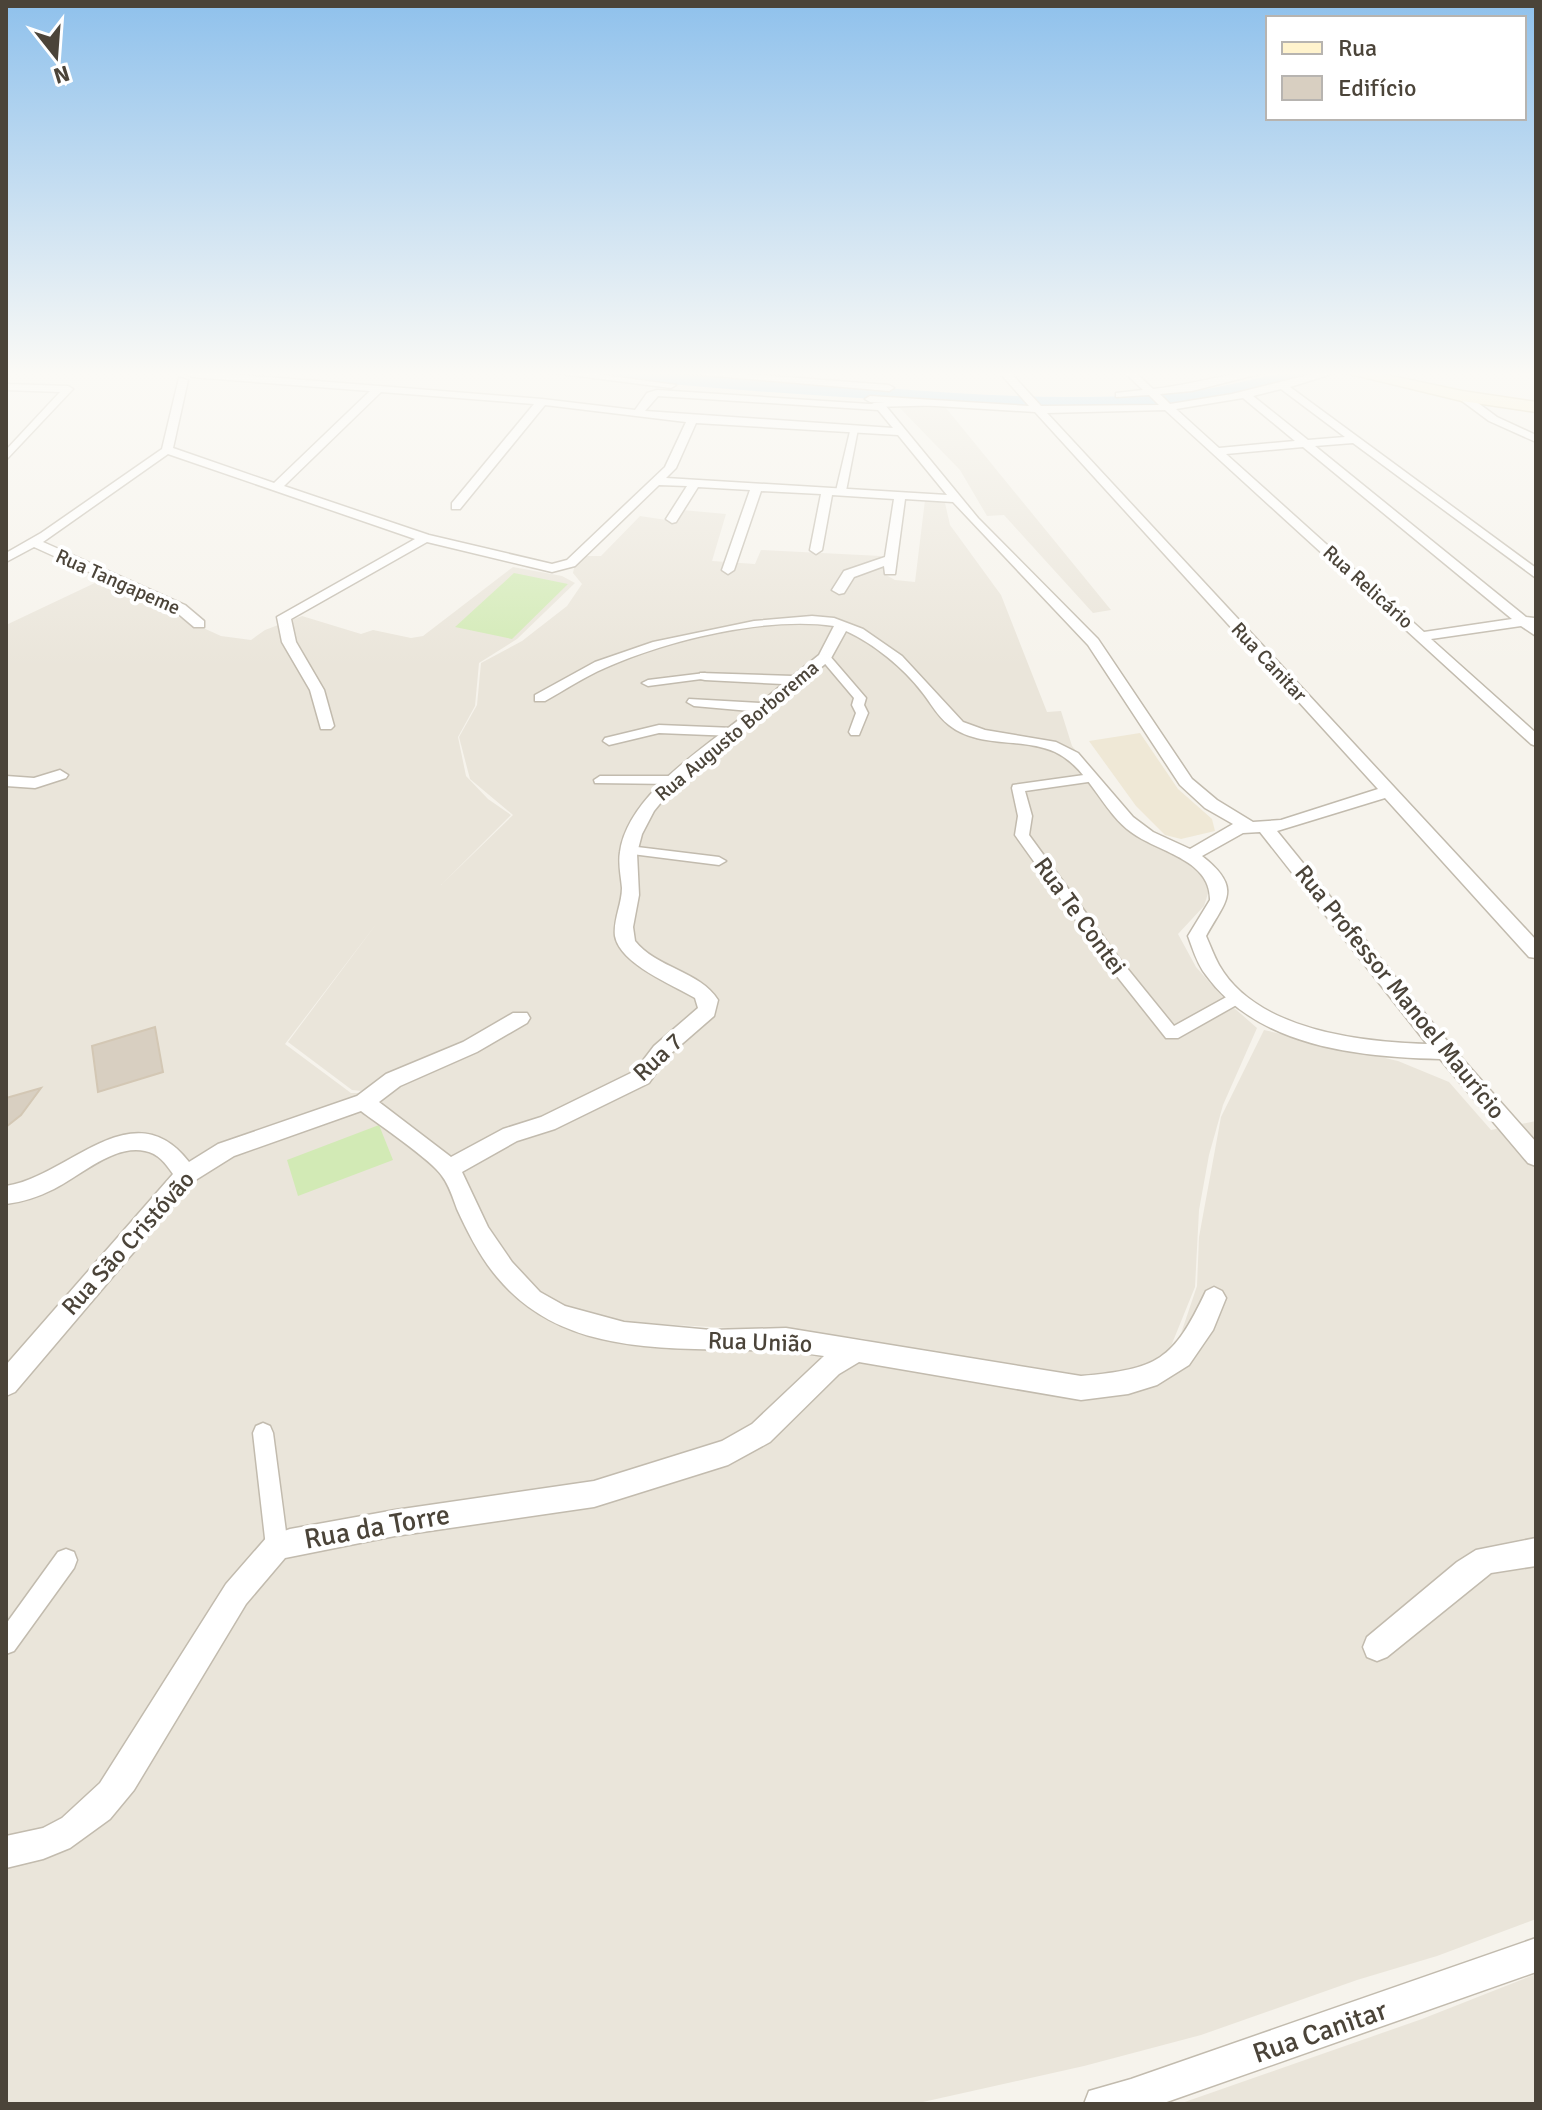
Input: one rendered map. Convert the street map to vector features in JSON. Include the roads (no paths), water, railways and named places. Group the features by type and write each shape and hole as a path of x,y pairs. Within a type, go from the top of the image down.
{"street":[{"path":"6,558 34,543 139,469"},
{"path":"226,469 425,538 542,567 564,566 579,557 669,469"},
{"path":"277,486 294,469"},
{"path":"456,506 486,469"},
{"path":"816,550 841,469"},
{"name":"Rua Professor Manoel Maurício","path":"932,469 956,499 1093,642 1186,782 1211,804 1257,826 1536,1157"},
{"name":"Rua Canitar","path":"1095,469 1536,952"},
{"name":"Rua Relicário","path":"1238,469 1536,741"},
{"path":"1336,469 1530,621 1536,632"},
{"path":"1393,469 1536,574"},
{"path":"658,481 956,499"},
{"path":"672,519 695,482"},
{"path":"728,570 757,486"},
{"path":"839,590 849,574 890,566 900,495"},
{"path":"267,627 425,538"},
{"name":"Rua Tangapeme","path":"34,543 180,608 199,624"},
{"path":"284,617 289,642 317,690 326,726"},
{"path":"540,698 611,660 674,643 774,622 811,621 842,625 909,668 955,723 976,731 1063,750 1133,827 1148,838 1190,856 1216,883 1219,895 1218,904 1197,936 1200,950 1212,971 1235,999 1272,1020 1349,1045 1376,1050 1445,1052"},
{"path":"1422,636 1530,621"},
{"name":"Rua Augusto Borborema","path":"624,932 631,897 629,850 648,806 673,780 825,657 842,625"},
{"path":"825,657 860,698 858,705 862,713 855,732"},
{"path":"648,683 705,676 799,681"},
{"path":"694,702 763,708"},
{"path":"609,741 659,729 734,732"},
{"path":"6,781 35,783 60,775"},
{"name":"Rua Te Contei","path":"1091,778 1018,788 1025,816 1022,835 1026,843 1044,863 1113,961 1172,1034 1235,999"},
{"path":"600,780 673,780"},
{"path":"1190,856 1239,828 1282,825 1389,791"},
{"path":"629,850 719,861"},
{"name":"Rua 7","path":"450,1168 510,1135 548,1123 642,1077 661,1051 707,1011 708,1000 702,993 642,959 626,942 624,932"},
{"path":"364,1102 393,1080 470,1047 520,1018"},
{"name":"Rua União","path":"364,1102 450,1168 479,1233 504,1269 532,1299 559,1315 611,1330 673,1339 786,1339 1056,1386 1106,1386 1153,1377 1172,1367 1186,1355 1198,1336 1214,1298"},
{"name":"Rua São Cristóvão","path":"6,1384 186,1175 226,1150 364,1102"},
{"path":"6,1195 26,1192 100,1152 132,1142 157,1145 186,1175"},
{"name":"Rua da Torre","path":"6,1852 33,1848 62,1837 102,1807 123,1779 236,1594 277,1547 395,1523 594,1494 693,1465 728,1452 761,1433 830,1366 856,1351"},
{"path":"263,1433 277,1547"},
{"path":"1377,1647 1467,1572 1486,1560 1536,1552"},
{"path":"6,1643 66,1560"},
{"name":"Rua Canitar","path":"1102,2104 1161,2087 1536,1955"}]}
